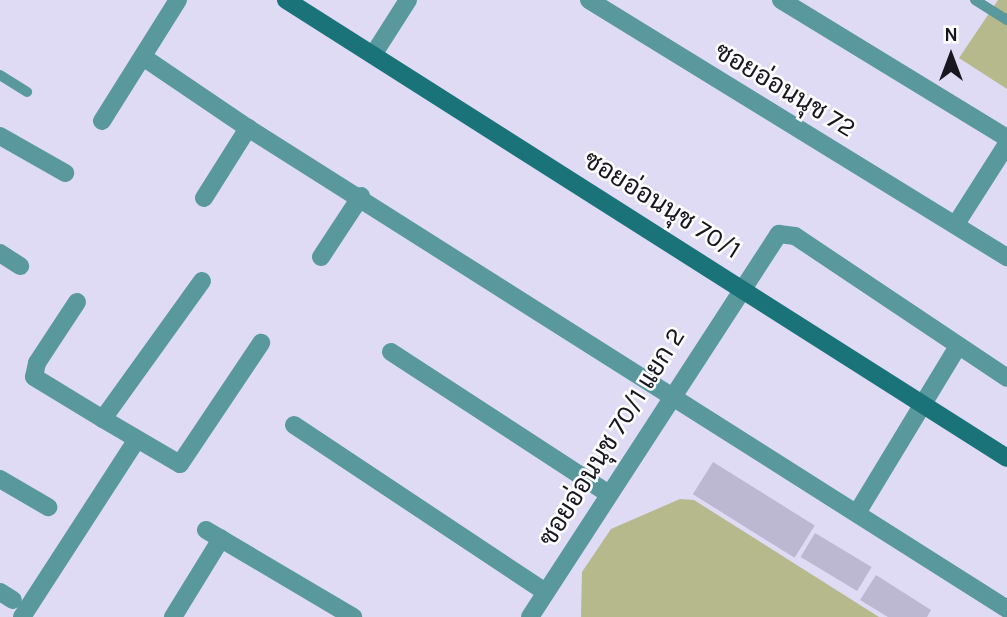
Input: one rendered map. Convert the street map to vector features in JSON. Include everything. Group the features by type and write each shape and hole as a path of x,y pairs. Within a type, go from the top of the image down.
{"street":[{"path":"102,121 178,0"},
{"name":"ซอยอ่อนนุช 70/1","path":"286,0 740,285 1007,458"},
{"path":"373,55 408,0"},
{"name":"ซอยอ่อนนุช 72","path":"589,0 1007,257"},
{"path":"781,0 1007,138"},
{"path":"143,57 248,128 361,195 1007,609"},
{"path":"204,198 248,128"},
{"path":"0,136 65,173"},
{"path":"956,224 1007,144"},
{"path":"321,257 361,195"},
{"name":"ซอยอ่อนนุช 70/1 แยก 2","path":"530,617 740,285 772,239 795,236 957,348 1007,378"},
{"path":"0,253 20,266"},
{"path":"103,419 202,281"},
{"path":"77,302 37,363 34,377 136,441 180,464 261,343"},
{"path":"857,513 957,348"},
{"path":"391,352 607,493"},
{"path":"295,425 545,592"},
{"path":"22,617 136,441"},
{"path":"0,479 48,507"},
{"path":"173,617 213,535 325,610 353,617"}],"lane":[{"path":"975,0 990,4 1007,20"},
{"path":"0,75 27,92"}],"green space":[{"path":"998,0 1007,0 1007,89 959,58"},
{"path":"680,499 694,500 879,617 581,617 582,572 611,529"}],"building":[{"path":"713,462 815,526 795,558 693,494"},
{"path":"815,533 872,567 857,591 801,557"},
{"path":"876,575 931,610 927,617 888,617 860,600"}]}
